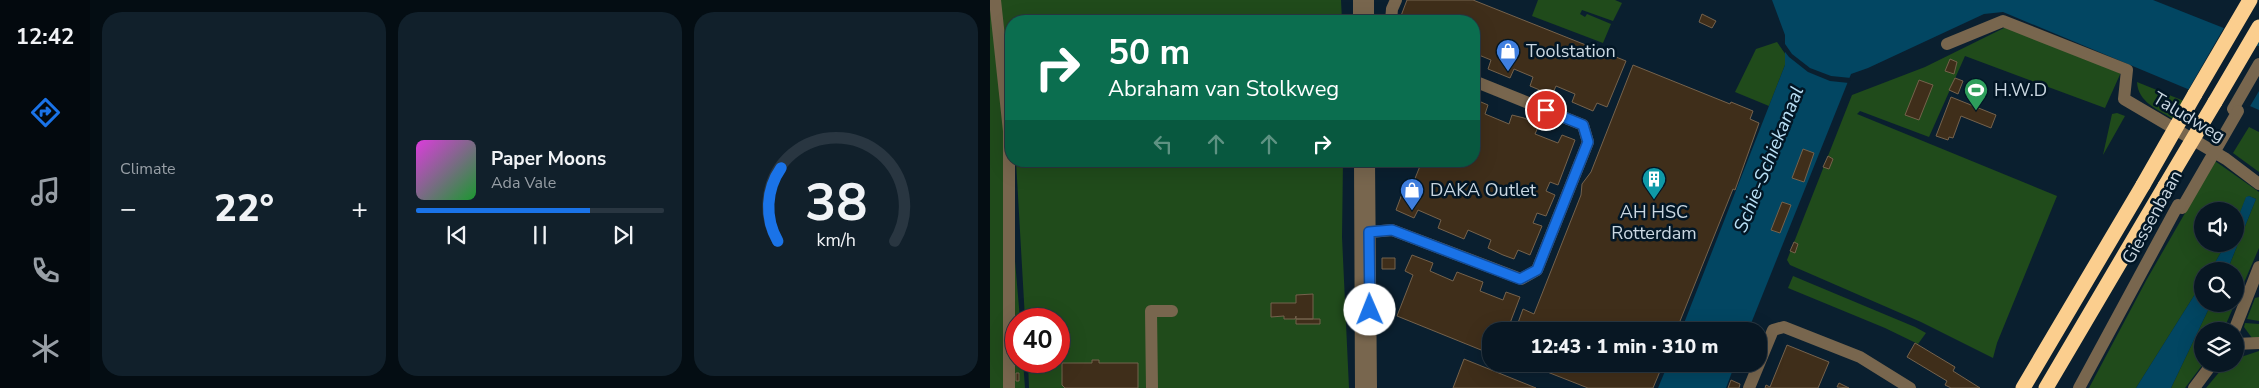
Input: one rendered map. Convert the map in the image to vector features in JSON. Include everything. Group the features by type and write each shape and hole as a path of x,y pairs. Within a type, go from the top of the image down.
{"highway":[{"path":"2023,388 2143,186 2250,0"},
{"path":"2046,388 2259,27"},
{"path":"2052,388 2069,349"}],"street":[{"path":"994,0 1005,90"},
{"path":"1359,0 1359,15"},
{"path":"1368,0 1368,15"},
{"path":"1392,15 1396,0"},
{"name":"Taludweg","path":"1947,44 2003,22 2126,70 2124,99 2226,159 2259,184"},
{"name":"Giessenbaan","path":"2078,388 2259,64"},
{"name":"Giessenbaan","path":"2086,388 2180,207 2259,74"},
{"path":"1365,233 1392,230 1520,279 1537,270 1588,142 1583,125 1480,83"},
{"path":"1009,388 1010,167"},
{"path":"1360,167 1371,388"},
{"path":"1361,388 1369,167"},
{"path":"2238,322 2259,267"},
{"path":"1152,388 1151,311 1172,311"},
{"path":"1749,388 1773,330 1784,326 1860,357 1910,388"},
{"path":"2244,344 2259,343"},
{"path":"2194,388 2206,372"}],"green space":[{"path":"990,0 1019,308 1005,308 1005,373 1024,373 1025,388 990,388"},
{"path":"999,0 1341,0 1342,15 1005,15 1005,49"},
{"path":"1538,0 1615,0 1622,3 1613,21 1582,10 1580,14 1585,17 1587,14 1611,24 1603,43 1532,16"},
{"path":"2008,26 2122,70 2105,108 1965,56 1929,137 1860,111 1857,114 2057,196 1997,343 1993,358 1921,322 1790,265 1787,260 1852,95 1925,67"},
{"path":"1777,42 1786,55 1785,65 1769,106 1735,92 1756,49"},
{"path":"2137,82 2184,101 2173,119 2145,100 2138,89"},
{"path":"2117,113 2125,116 2103,155 2112,114"},
{"path":"2249,127 2259,132 2259,172 2233,153"},
{"path":"2215,161 2259,192 2259,248 2244,282 2244,262 2231,262 2235,252 2244,252 2244,229 2256,199 2249,196 2244,203 2194,202 2194,252 2221,252 2215,262 2194,262 2194,296 2136,388 2089,388 2147,279"},
{"path":"1016,167 1343,167 1342,237 1349,388 1029,388 1028,373 1070,373 1070,308 1024,308"},
{"path":"1793,276 1926,333 1918,344 1885,328 1788,288"},
{"path":"2259,297 2259,321 2247,319 2255,298"},
{"path":"2207,312 2231,312 2227,322 2202,322"},
{"path":"2245,323 2259,324 2259,337 2252,338 2244,327"},
{"path":"2194,340 2194,372 2197,372 2185,388 2171,388"},
{"path":"2259,351 2259,388 2206,388 2219,372 2244,372 2244,356"}],"water":[{"name":"Schie-Schiekanaal","path":"1772,0 2153,0 2259,42 2259,110 2209,88 2190,90 2003,12 1984,14 1868,68 1851,74 1752,322 1685,322 1785,65 1785,35"},
{"path":"2249,196 2256,199 2244,229 2244,202 2246,197"},
{"path":"2221,252 2235,252 2231,262 2215,262"},
{"path":"2194,296 2194,312 2207,312 2202,322 2194,322 2194,340 2171,388 2136,388"},
{"path":"1665,372 1732,372 1726,388 1658,388"}],"pier":[{"path":"2225,26 2259,39 2256,46 2259,46 2259,91 2249,108 2196,86 2190,93 2187,92"},
{"path":"1783,41 1792,54 1810,68 1831,76 1851,78 1849,83 1830,81 1808,72 1789,57 1782,48"}],"building":[{"path":"1407,0 1473,0 1626,61 1607,107 1597,103 1593,111 1572,102 1575,94 1556,86 1552,95 1530,86 1533,77 1514,69 1510,78 1488,69 1491,60 1480,55 1480,15 1401,15"},
{"path":"1702,14 1716,21 1712,28 1699,22"},
{"path":"1950,59 1957,62 1954,74 1945,71"},
{"name":"AH HSC Rotterdam","path":"1633,65 1730,104 1731,102 1753,111 1750,119 1759,123 1735,190 1733,189 1680,322 1518,322 1523,309 1534,314 1581,195 1582,184 1591,172"},
{"path":"1955,78 1963,81 1958,94 1949,90"},
{"path":"1919,80 1933,85 1919,120 1905,115"},
{"path":"1951,97 1996,115 1991,128 1961,116 1953,138 1949,137 1948,140 1936,136"},
{"path":"1480,102 1488,105 1485,114 1509,124 1512,115 1539,125 1535,134 1558,143 1562,135 1575,140 1558,185 1550,182 1546,191 1555,195 1546,216 1537,213 1533,223 1542,226 1530,255 1518,250 1514,259 1488,248 1491,240 1468,230 1464,239 1438,228 1441,220 1418,210 1414,218 1396,210 1402,194 1408,196 1420,167 1480,167"},
{"path":"1803,149 1814,153 1804,182 1792,178"},
{"path":"1828,156 1833,159 1829,169 1823,167"},
{"path":"1782,202 1791,205 1780,233 1771,230"},
{"path":"1794,242 1798,244 1795,253 1790,251"},
{"path":"1412,255 1433,263 1430,271 1453,281 1457,272 1483,282 1480,291 1503,300 1506,292 1520,297 1510,322 1482,322 1482,350 1397,316 1413,275 1405,271"},
{"path":"1382,258 1395,258 1395,269 1382,269"},
{"path":"1313,294 1313,319 1296,319 1296,316 1295,319 1284,319 1284,316 1271,317 1271,303 1296,303 1296,295"},
{"path":"1296,319 1320,319 1320,324 1296,324"},
{"path":"1915,343 1955,367 1953,371 1980,388 1951,388 1945,385 1947,381 1907,357"},
{"path":"1787,345 1829,362 1818,388 1765,388 1766,385 1770,387"},
{"path":"1464,359 1482,366 1482,372 1496,372 1536,388 1453,388"},
{"path":"1092,360 1099,360 1099,363 1138,363 1138,388 1065,388 1062,385 1062,373 1070,373 1070,363 1092,363"},
{"path":"1547,372 1660,372 1653,388 1588,388"},
{"path":"1016,373 1019,373 1019,381 1016,381"},
{"path":"1731,380 1740,384 1739,388 1728,388"},
{"path":"1839,383 1849,388 1837,387"}],"place":[{"name":"Toolstation","path":"1508,72"},
{"name":"H.W.D","path":"1976,111"},
{"name":"AH HSC Rotterdam","path":"1654,200"},
{"name":"DAKA Outlet","path":"1412,211"}],"route":[{"path":"1370,310 1369,232 1392,230 1520,279 1537,270 1588,142 1583,125 1546,110"}]}
